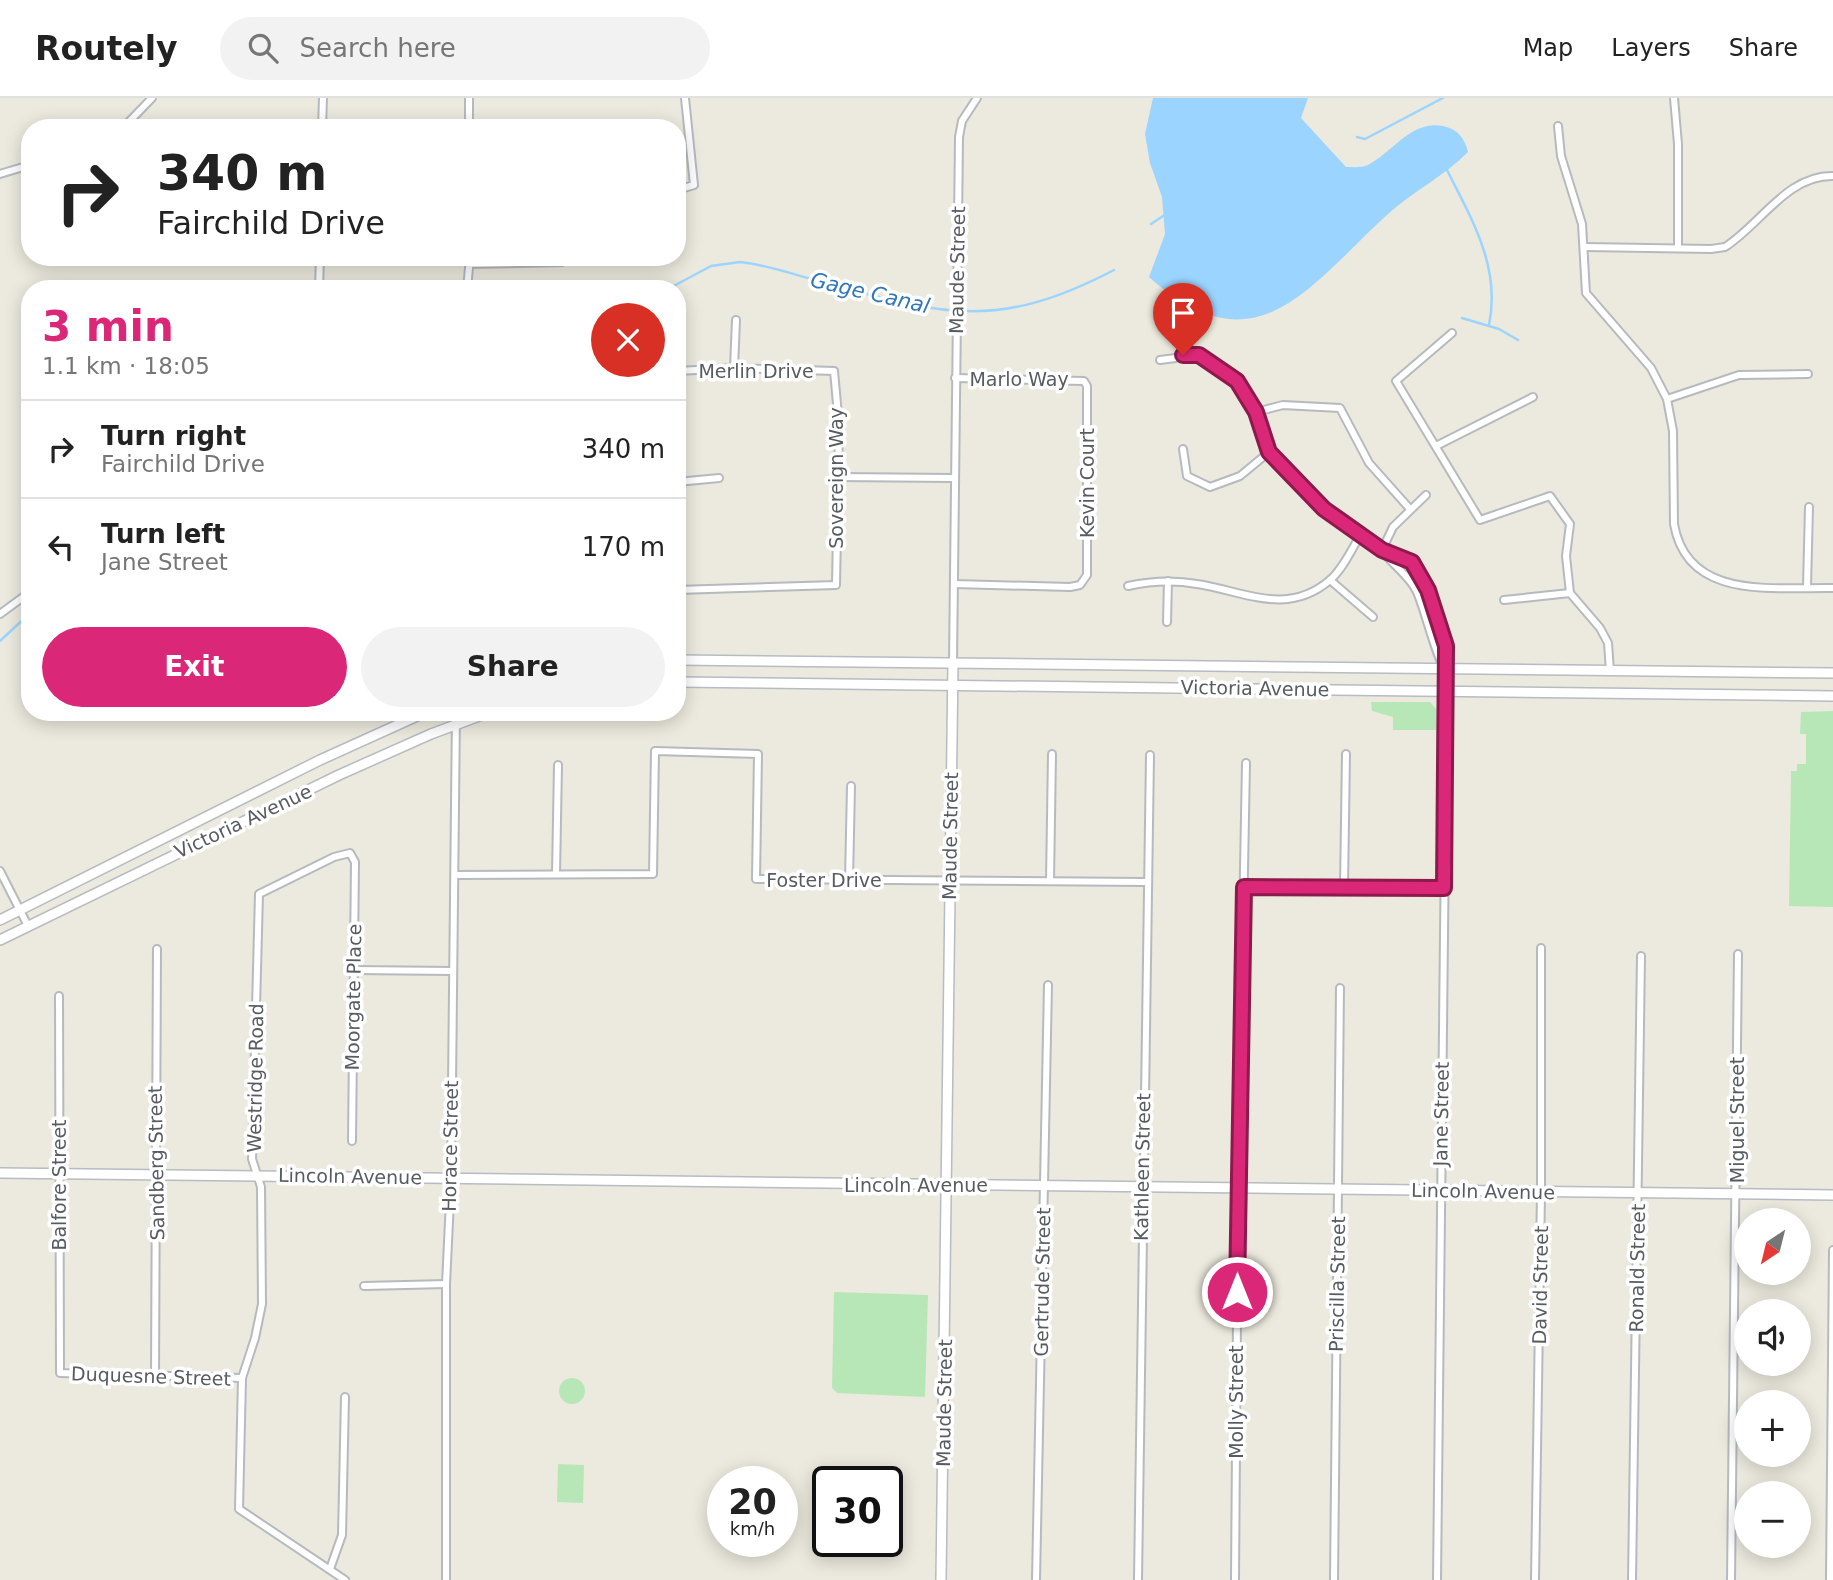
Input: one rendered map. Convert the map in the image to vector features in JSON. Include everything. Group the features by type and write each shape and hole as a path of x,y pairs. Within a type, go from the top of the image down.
{"main road":[{"name":"Victoria Avenue","path":"686,660 1833,673"},
{"name":"Maude Street","path":"941,1580 953,663"},
{"name":"Victoria Avenue","path":"686,682 1833,696"},
{"name":"Victoria Avenue","path":"0,920 320,760 406,721"},
{"name":"Victoria Avenue","path":"0,940 339,775 464,721"},
{"name":"Lincoln Avenue","path":"0,1173 1833,1195"}],"street":[{"path":"132,119 152,98"},
{"path":"322,119 323,98"},
{"path":"469,98 469,119"},
{"path":"685,98 694,185 686,187"},
{"name":"Maude Street","path":"953,663 959,137 961,121 977,98"},
{"path":"1674,98 1678,144 1678,248"},
{"path":"1558,127 1561,156 1582,224 1586,293 1651,368 1667,399 1673,430 1676,538 1688,558 1714,579 1733,585 1833,588"},
{"path":"0,174 21,168"},
{"path":"1585,247 1725,247 1802,182 1820,176 1833,176"},
{"path":"734,368 736,320"},
{"path":"1452,333 1396,381 1480,520 1550,496 1570,524 1566,556 1570,593 1600,628 1608,643 1610,671"},
{"path":"1160,360 1199,355 1237,381 1256,412 1269,452 1324,509 1382,550 1416,590 1433,632 1439,659 1446,670"},
{"name":"Merlin Drive","path":"686,371 734,368 834,371"},
{"name":"Sovereign Way","path":"686,590 836,585 839,426 834,371"},
{"path":"1667,399 1739,375 1808,374"},
{"name":"Marlo Way","path":"955,378 1084,381"},
{"name":"Kevin Court","path":"954,584 1070,587 1080,585 1087,575 1087,386 1084,381"},
{"path":"1436,446 1533,397"},
{"path":"1256,412 1283,405 1340,408 1369,463 1410,509"},
{"path":"1183,449 1187,476 1210,487 1240,476 1269,452"},
{"path":"836,477 954,478"},
{"path":"686,481 719,478"},
{"path":"1382,550 1393,527 1426,495"},
{"path":"1807,587 1809,507"},
{"path":"1128,586 1168,581 1198,584 1269,601 1305,595 1330,580 1360,536"},
{"name":"Jane Street","path":"1382,550 1412,562 1428,590 1443,630 1446,670 1437,1580"},
{"path":"1330,580 1373,617"},
{"path":"1167,622 1168,581"},
{"path":"1504,600 1570,593"},
{"path":"0,614 21,599"},
{"name":"Horace Street","path":"446,1580 446,1284 451,1178 456,724"},
{"name":"Foster Drive","path":"455,875 653,874 655,751 758,754 755,879 1147,882"},
{"path":"1050,881 1052,754"},
{"path":"1344,887 1346,754"},
{"name":"Kathleen Street","path":"1138,1580 1150,755"},
{"name":"Molly Street","path":"1235,1580 1238,1188 1246,763"},
{"path":"556,874 558,765"},
{"path":"849,880 850,786"},
{"name":"Westridge Road","path":"345,1580 239,1509 242,1378 255,1338 261,1304 261,1187 252,1159 259,894 334,857 350,853"},
{"name":"Moorgate Place","path":"350,853 355,863 352,1141"},
{"path":"0,871 28,926"},
{"path":"1244,887 1444,888"},
{"name":"David Street","path":"1535,1580 1541,1192 1541,948"},
{"name":"Sandberg Street","path":"155,1376 157,949"},
{"name":"Miguel Street","path":"1731,1580 1738,954"},
{"name":"Ronald Street","path":"1632,1580 1641,956"},
{"path":"352,970 453,971"},
{"name":"Gertrude Street","path":"1036,1580 1048,985"},
{"name":"Priscilla Street","path":"1335,1580 1340,988"},
{"name":"Balfore Street","path":"59,996 60,1373"},
{"path":"1830,1580 1833,1250"},
{"path":"365,1286 446,1284"},
{"name":"Duquesne Street","path":"60,1373 242,1378"},
{"path":"330,1569 342,1535 345,1397"}],"green space":[{"path":"1371,702 1430,702 1436,709 1436,730 1393,730 1393,717 1372,711"},
{"path":"1833,711 1833,907 1789,906 1791,771 1797,771 1797,764 1806,764 1806,734 1800,734 1801,712"},
{"path":"834,1292 928,1295 925,1397 837,1393 832,1388"},
{"path":"572,1378 581,1382 585,1391 581,1400 572,1404 563,1400 559,1391 563,1382"},
{"path":"558,1464 584,1465 583,1503 557,1502"}],"water":[{"path":"1153,98 1308,98 1301,118 1346,167 1368,165 1412,132 1432,125 1448,127 1457,132 1468,152 1388,214 1306,291 1279,308 1251,318 1220,318 1187,305 1149,277 1165,234 1162,197 1150,163 1145,134"}],"waterway":[{"name":"Gage Canal","path":"1357,137 1365,139 1443,98"},
{"path":"1447,170 1482,244 1488,264 1492,304 1489,325"},
{"path":"1151,224 1166,214"},
{"name":"Gage Canal","path":"685,280 711,266 740,262 903,303 970,311 1002,309 1036,302 1114,270"},
{"path":"1462,318 1499,329 1518,340"},
{"name":"Gage Canal","path":"0,641 21,621"}],"route":[{"path":"1183,355 1199,355 1222,368 1237,381 1256,412 1269,452 1324,509 1382,550 1396,553 1412,562 1428,590 1443,630 1447,660 1444,888 1244,887 1237,1292"}]}
